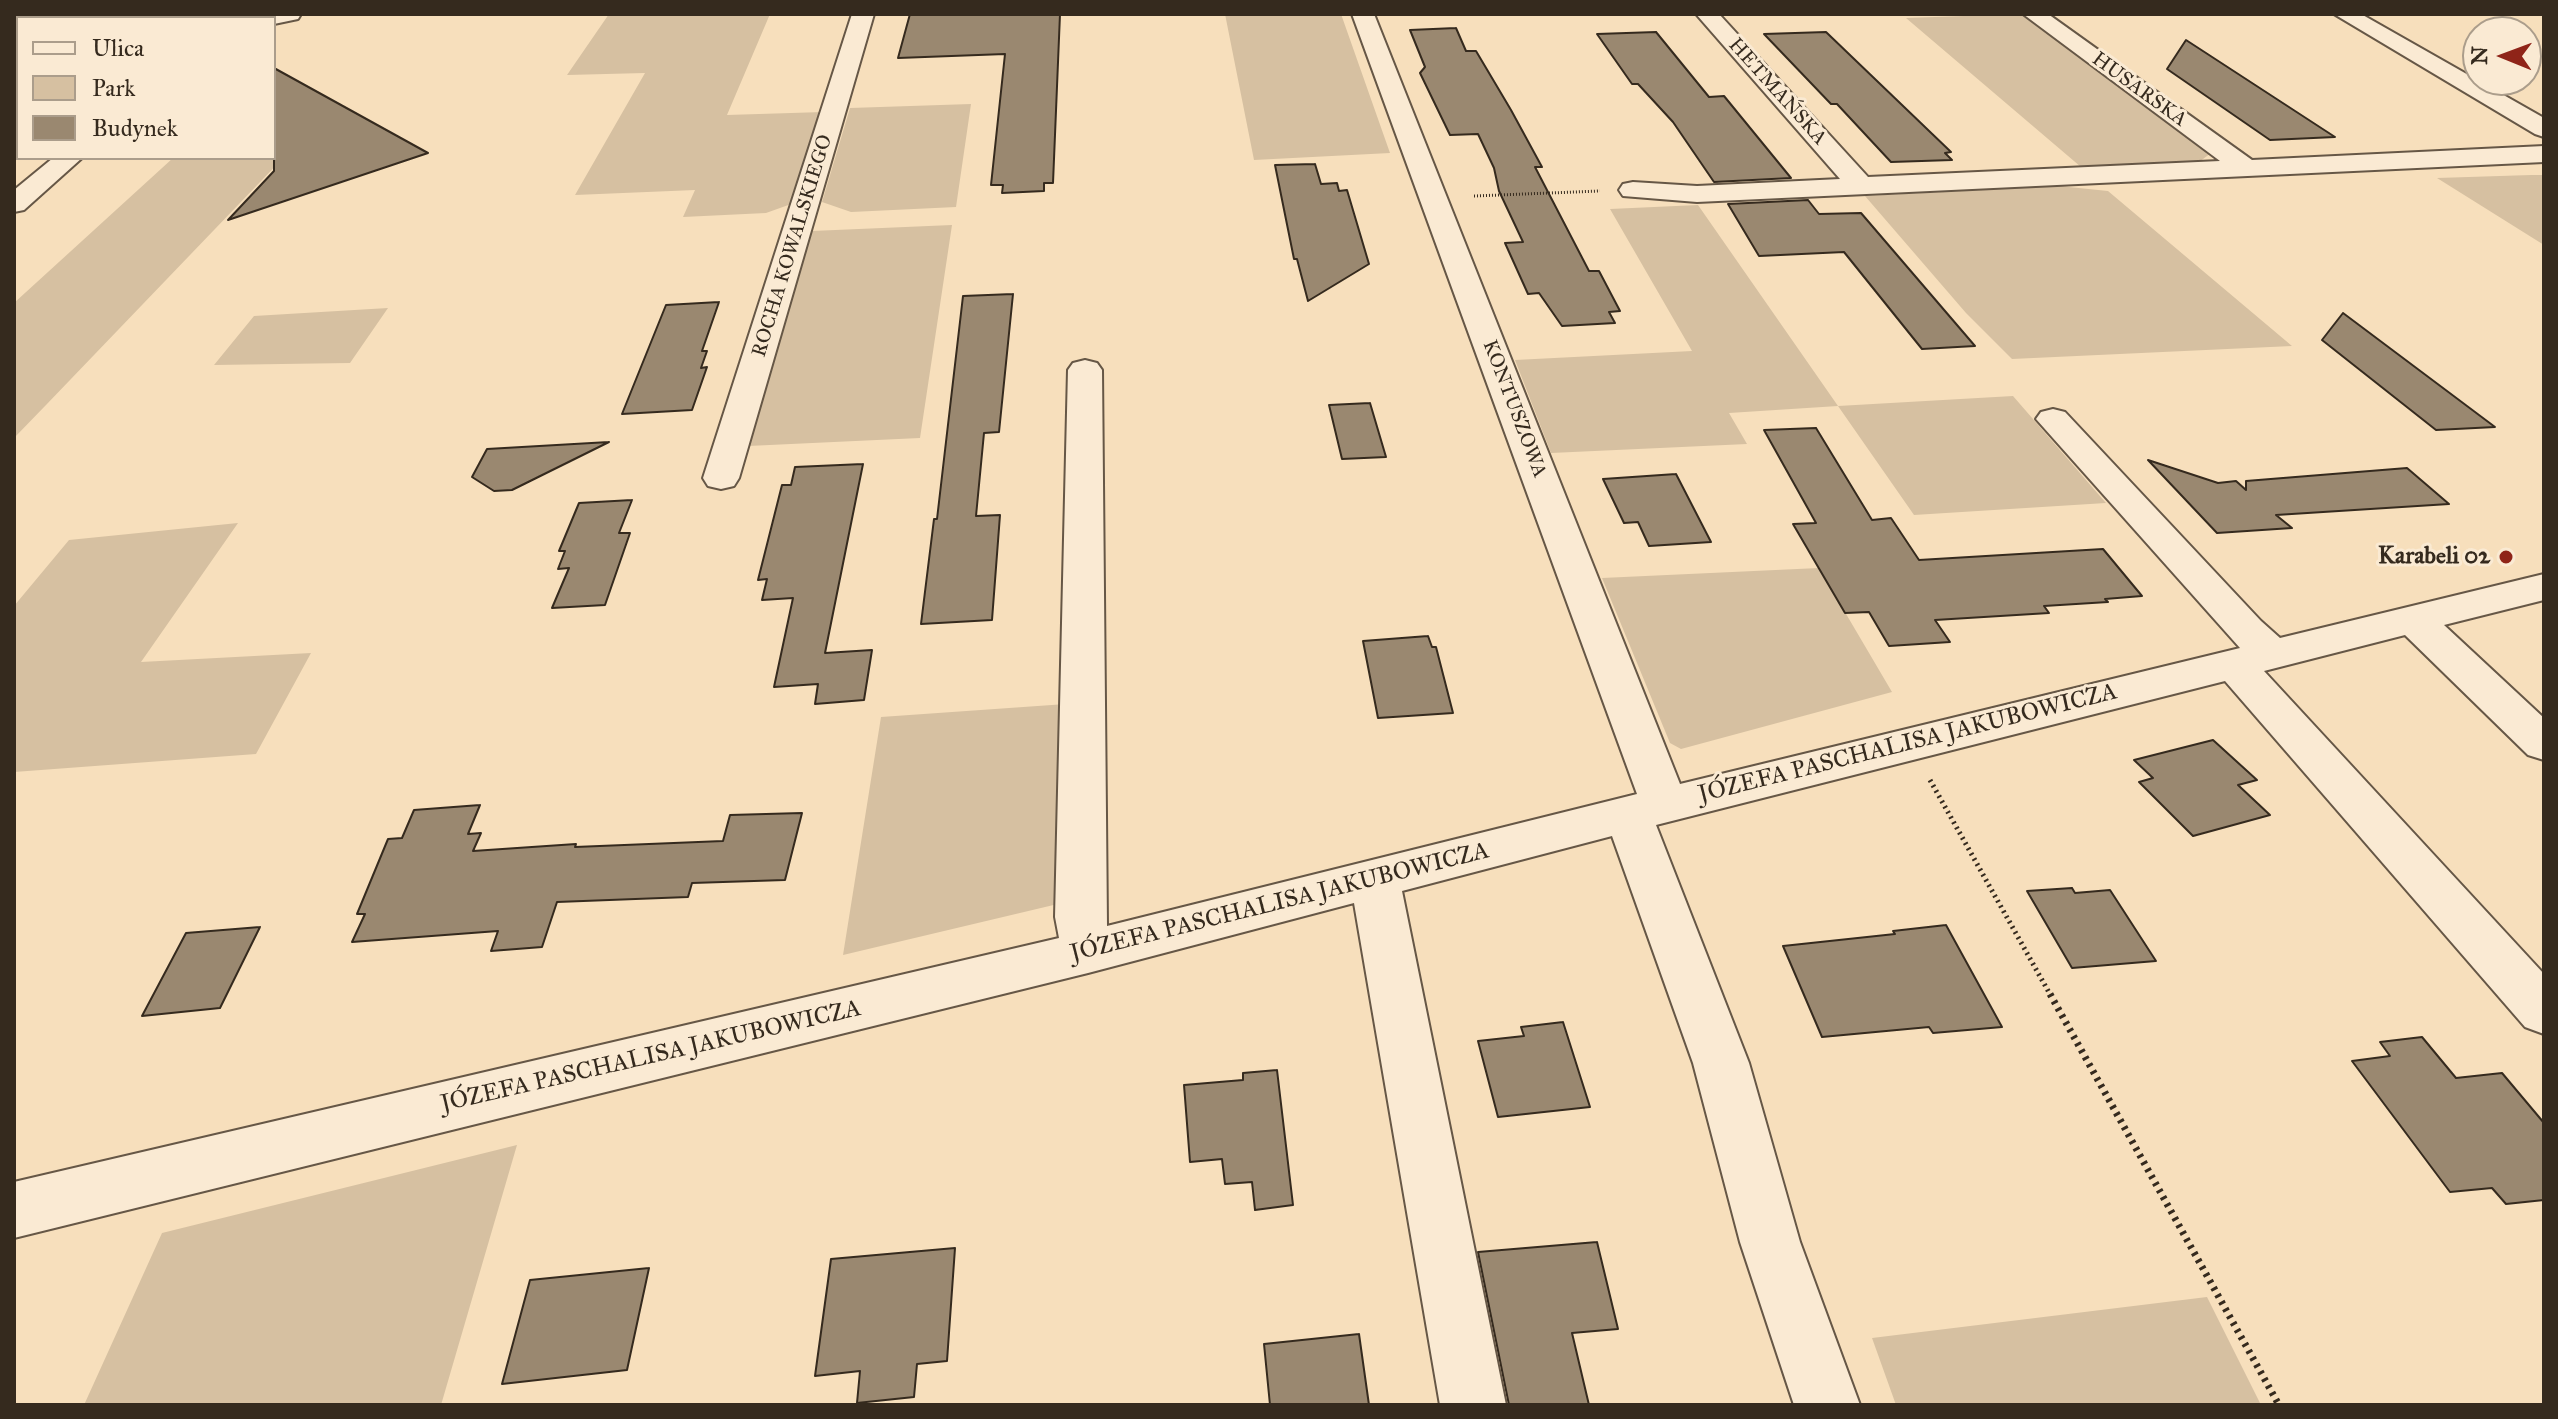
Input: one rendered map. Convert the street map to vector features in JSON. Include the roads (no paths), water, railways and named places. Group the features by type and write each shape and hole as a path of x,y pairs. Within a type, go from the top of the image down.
{"street":[{"name":"ROCHA KOWALSKIEGO","path":"721,478 863,14"},
{"name":"KONTUSZOWA","path":"1363,14 1432,197 1647,809 1770,1242 1827,1405"},
{"name":"HETMAŃSKA","path":"1707,14 1854,178"},
{"name":"HUSARSKA","path":"2034,14 2244,166"},
{"path":"2345,14 2544,129"},
{"path":"1633,190 1697,194 1854,178 2544,154"},
{"path":"14,204 67,160"},
{"path":"1085,370 1080,917 1088,952"},
{"path":"2053,419 2246,631 2253,659 2544,1011"},
{"name":"JÓZEFA PASCHALISA JAKUBOWICZA","path":"14,1210 1088,952 1647,809 2544,587"},
{"path":"2414,620 2544,744"},
{"path":"1375,879 1473,1405"}],"place":[{"name":"Karabeli 02","path":"2506,557"}]}
